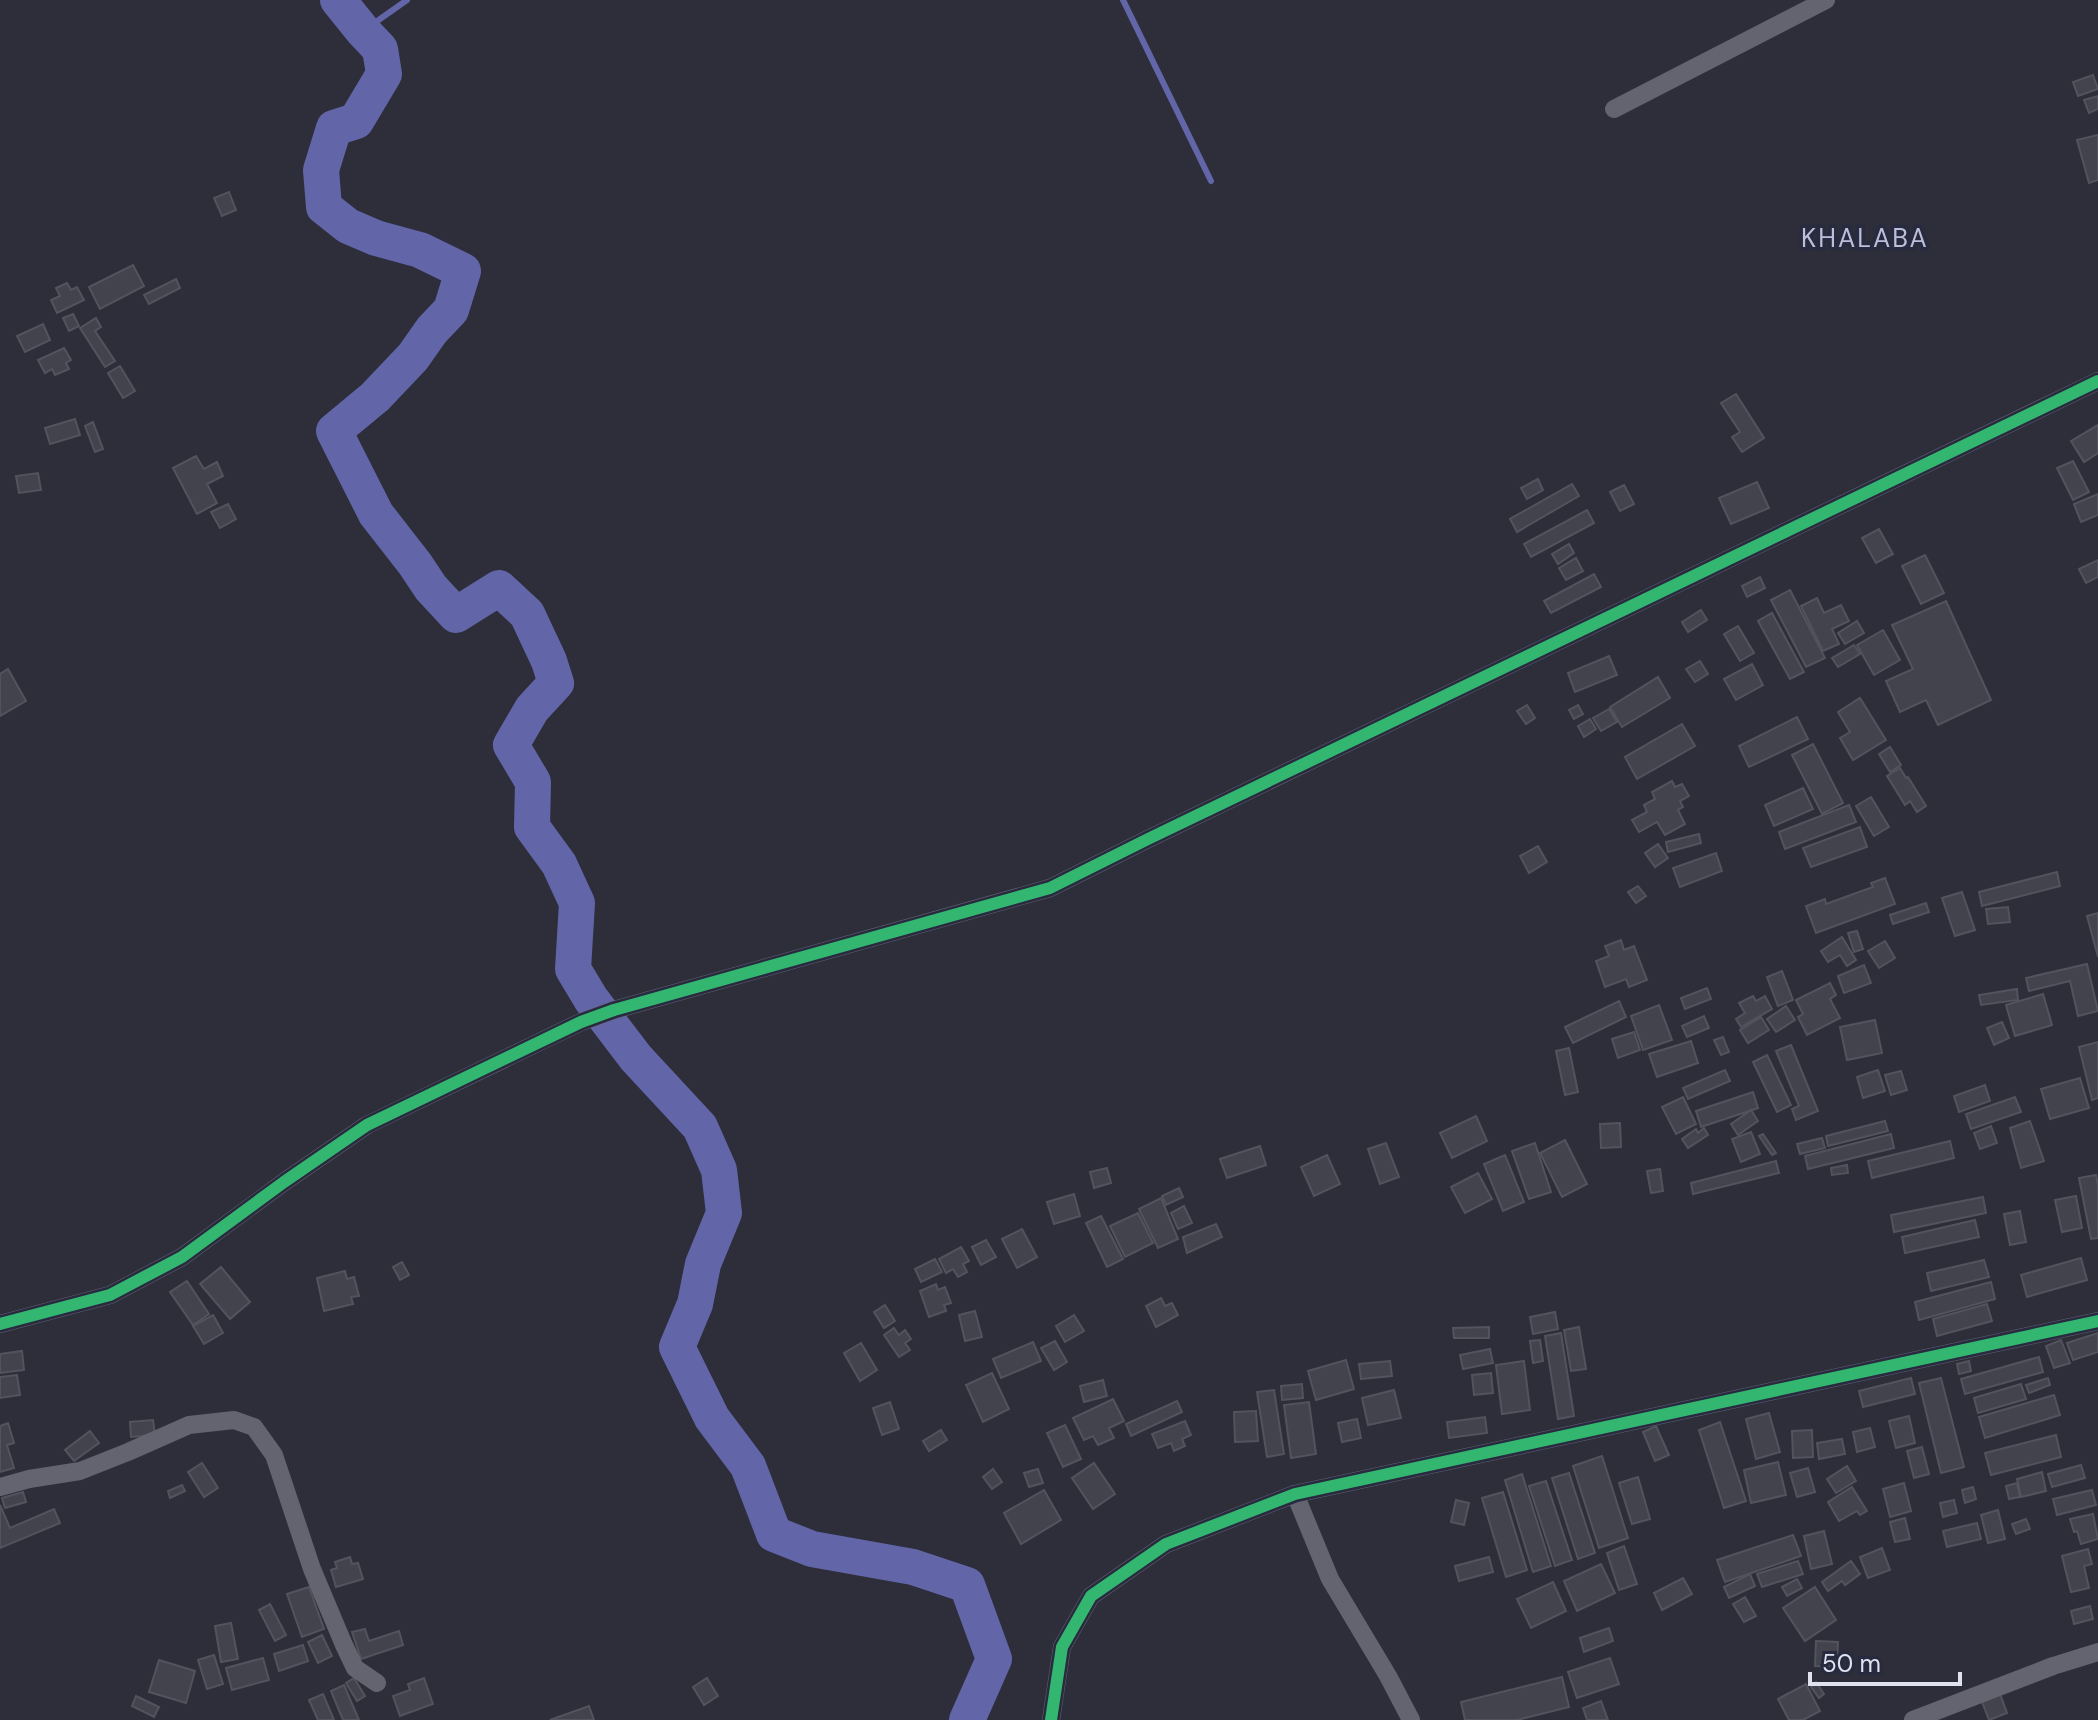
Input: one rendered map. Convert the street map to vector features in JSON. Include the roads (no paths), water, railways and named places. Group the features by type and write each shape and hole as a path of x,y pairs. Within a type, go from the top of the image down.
{"street":[{"path":"1614,109 1826,0"},
{"path":"0,1324 110,1295 182,1257 367,1125 581,1022 614,1010 1050,888 2098,381"},
{"path":"1051,1720 1062,1647 1091,1596 1166,1544 1295,1494 2098,1321"},
{"path":"0,1487 80,1471 189,1425 234,1420 254,1427 274,1455 312,1569 355,1668 377,1683"},
{"path":"1295,1494 1330,1579 1411,1720"},
{"path":"1913,1720 2098,1652"}],"waterway":[{"path":"338,0 380,49 384,74 356,121 334,128 321,170 324,207 348,226 376,238 420,250 463,271 451,310 375,397 334,431 376,514 431,588 456,615 499,588 527,614 549,661 556,683 532,709 511,745 533,782 532,827 559,864 577,903 573,969 591,999 636,1058 700,1127 719,1170 724,1213 703,1264 695,1304 677,1347 712,1418 748,1466 774,1534 812,1549 913,1567 967,1585 994,1659 967,1720"},
{"path":"363,31 407,0"},
{"path":"1123,0 1211,181"}],"district":[{"name":"KHALABA","path":"1865,238"}]}
